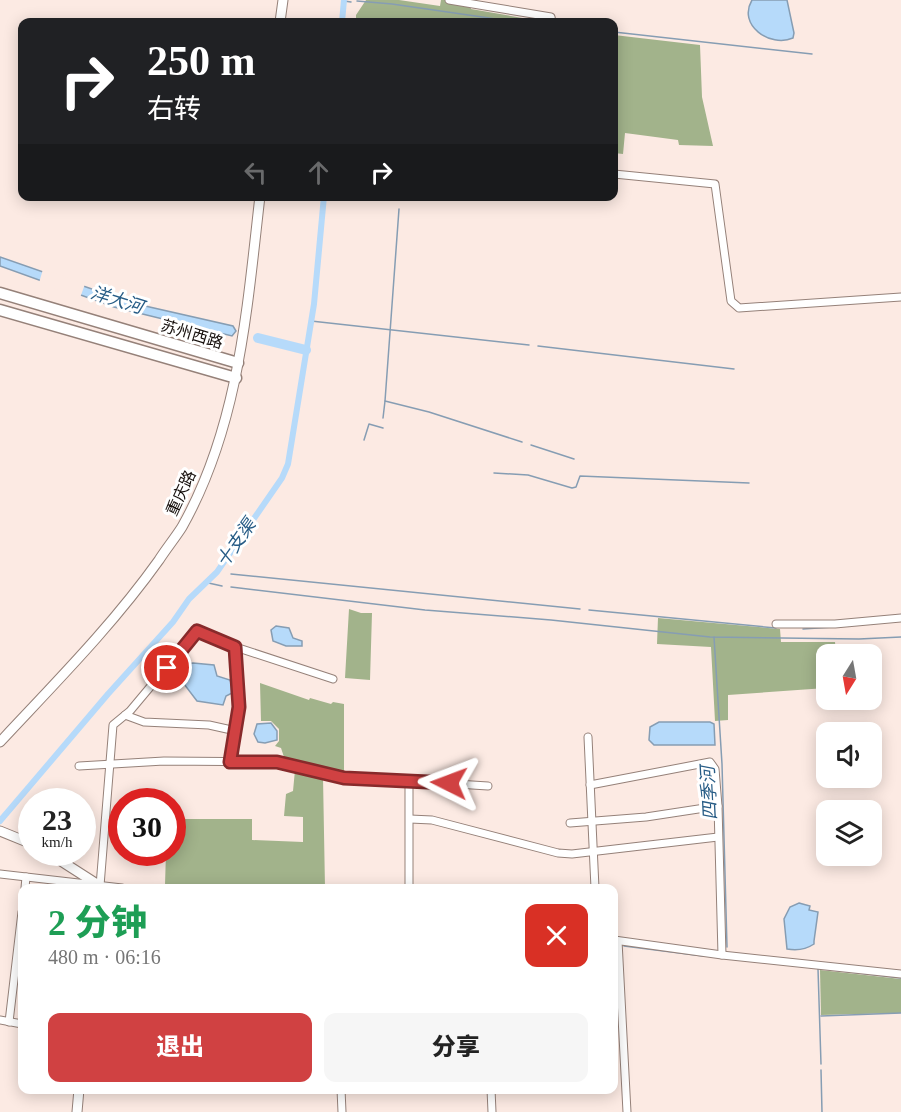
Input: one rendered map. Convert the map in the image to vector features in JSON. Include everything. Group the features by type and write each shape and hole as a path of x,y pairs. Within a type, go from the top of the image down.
{"main road":[{"name":"苏州西路","path":"0,293 238,363"},
{"name":"苏州西路","path":"0,310 236,378"}],"street":[{"path":"280,18 282,0"},
{"path":"449,0 551,18"},
{"path":"618,174 716,184 731,301 739,308 901,297"},
{"name":"重庆路","path":"0,742 125,607 182,527 208,471 223,429 236,378 259,201"},
{"path":"186,364 190,349"},
{"path":"776,624 835,624 901,618"},
{"path":"100,884 113,725 125,715 197,631 235,647 333,679"},
{"path":"230,762 239,707 235,647"},
{"path":"125,715 144,722 209,725 236,731"},
{"path":"588,736 595,884"},
{"path":"79,766 164,760 277,762 344,778 489,786"},
{"path":"590,785 710,762 715,769 718,806 722,955"},
{"path":"409,781 409,884"},
{"path":"570,824 593,820 646,817 718,806"},
{"path":"410,819 432,820 548,852 572,854 718,837"},
{"path":"0,831 18,838"},
{"path":"68,866 95,884"},
{"path":"0,874 78,884"},
{"path":"25,884 26,877"},
{"path":"618,941 901,974"},
{"path":"9,1022 18,946"},
{"path":"618,972 627,1112"},
{"path":"0,1020 18,1023"},
{"path":"77,1112 79,1094"},
{"path":"341,1094 342,1112"},
{"path":"491,1094 492,1112"}],"green space":[{"path":"366,0 399,0 440,6 441,0 470,0 471,9 522,18 356,18"},
{"path":"618,35 700,45 702,97 713,146 679,145 678,140 625,133 623,154 618,153"},
{"path":"349,609 361,613 372,613 370,680 345,678"},
{"path":"658,618 780,629 781,642 835,642 835,644 816,644 816,689 728,695 728,720 715,721 711,647 657,644"},
{"path":"260,683 309,700 310,698 331,704 333,702 344,704 344,776 290,764 285,760 281,748 275,746 279,741 279,729 271,721 261,721"},
{"path":"295,770 323,777 325,884 165,884 166,866 186,866 186,819 252,819 252,840 303,842 303,817 284,816 286,794 293,791"},
{"path":"820,970 901,979 901,1013 821,1015"}],"water":[{"path":"752,0 787,0 793,38 775,40 758,32 752,26 749,18"},
{"path":"0,257 132,303 233,326 236,331 232,336 114,307 0,266"},
{"path":"276,626 289,628 293,638 302,641 302,646 286,646 273,641 271,630"},
{"path":"186,664 214,665 217,676 230,680 234,692 226,696 223,705 197,701 184,684 181,670"},
{"path":"659,722 710,722 714,724 715,745 654,745 649,740 650,727"},
{"path":"271,723 277,731 277,740 258,742 254,734 257,724"},
{"path":"799,903 810,906 809,910 818,912 814,944 801,950 787,949 784,919 790,907"}],"pier":[{"path":"43,269 85,284 80,298 39,283"}],"waterway":[{"name":"十支渠","path":"342,18 344,0"},
{"name":"十支渠","path":"344,1 351,2"},
{"path":"357,1 489,18"},
{"path":"618,32 812,54"},
{"name":"十支渠","path":"0,821 108,694 173,622 189,599 217,572 282,478 288,464 314,304 324,201"},
{"path":"385,401 399,209"},
{"path":"311,321 529,345"},
{"name":"洋大河","path":"258,338 306,350"},
{"path":"538,346 734,369"},
{"path":"383,418 385,401 429,412 522,442"},
{"path":"364,440 369,424 383,428"},
{"path":"531,445 574,459"},
{"path":"494,473 528,475 572,488 576,487 580,476 749,483"},
{"path":"231,574 580,609"},
{"path":"204,582 222,586"},
{"path":"231,587 425,610 551,620 710,637 859,639 901,637"},
{"path":"589,610 776,628"},
{"path":"803,629 833,627"},
{"name":"四季河","path":"714,637 722,764 727,947"},
{"path":"624,946 703,956"},
{"path":"798,966 901,978"},
{"path":"818,969 821,1064"},
{"path":"821,1016 901,1013"},
{"path":"821,1070 822,1112"}],"route":[{"path":"167,668 197,631 211,639 235,647 239,707 230,762 277,762 344,778 449,783"}]}
